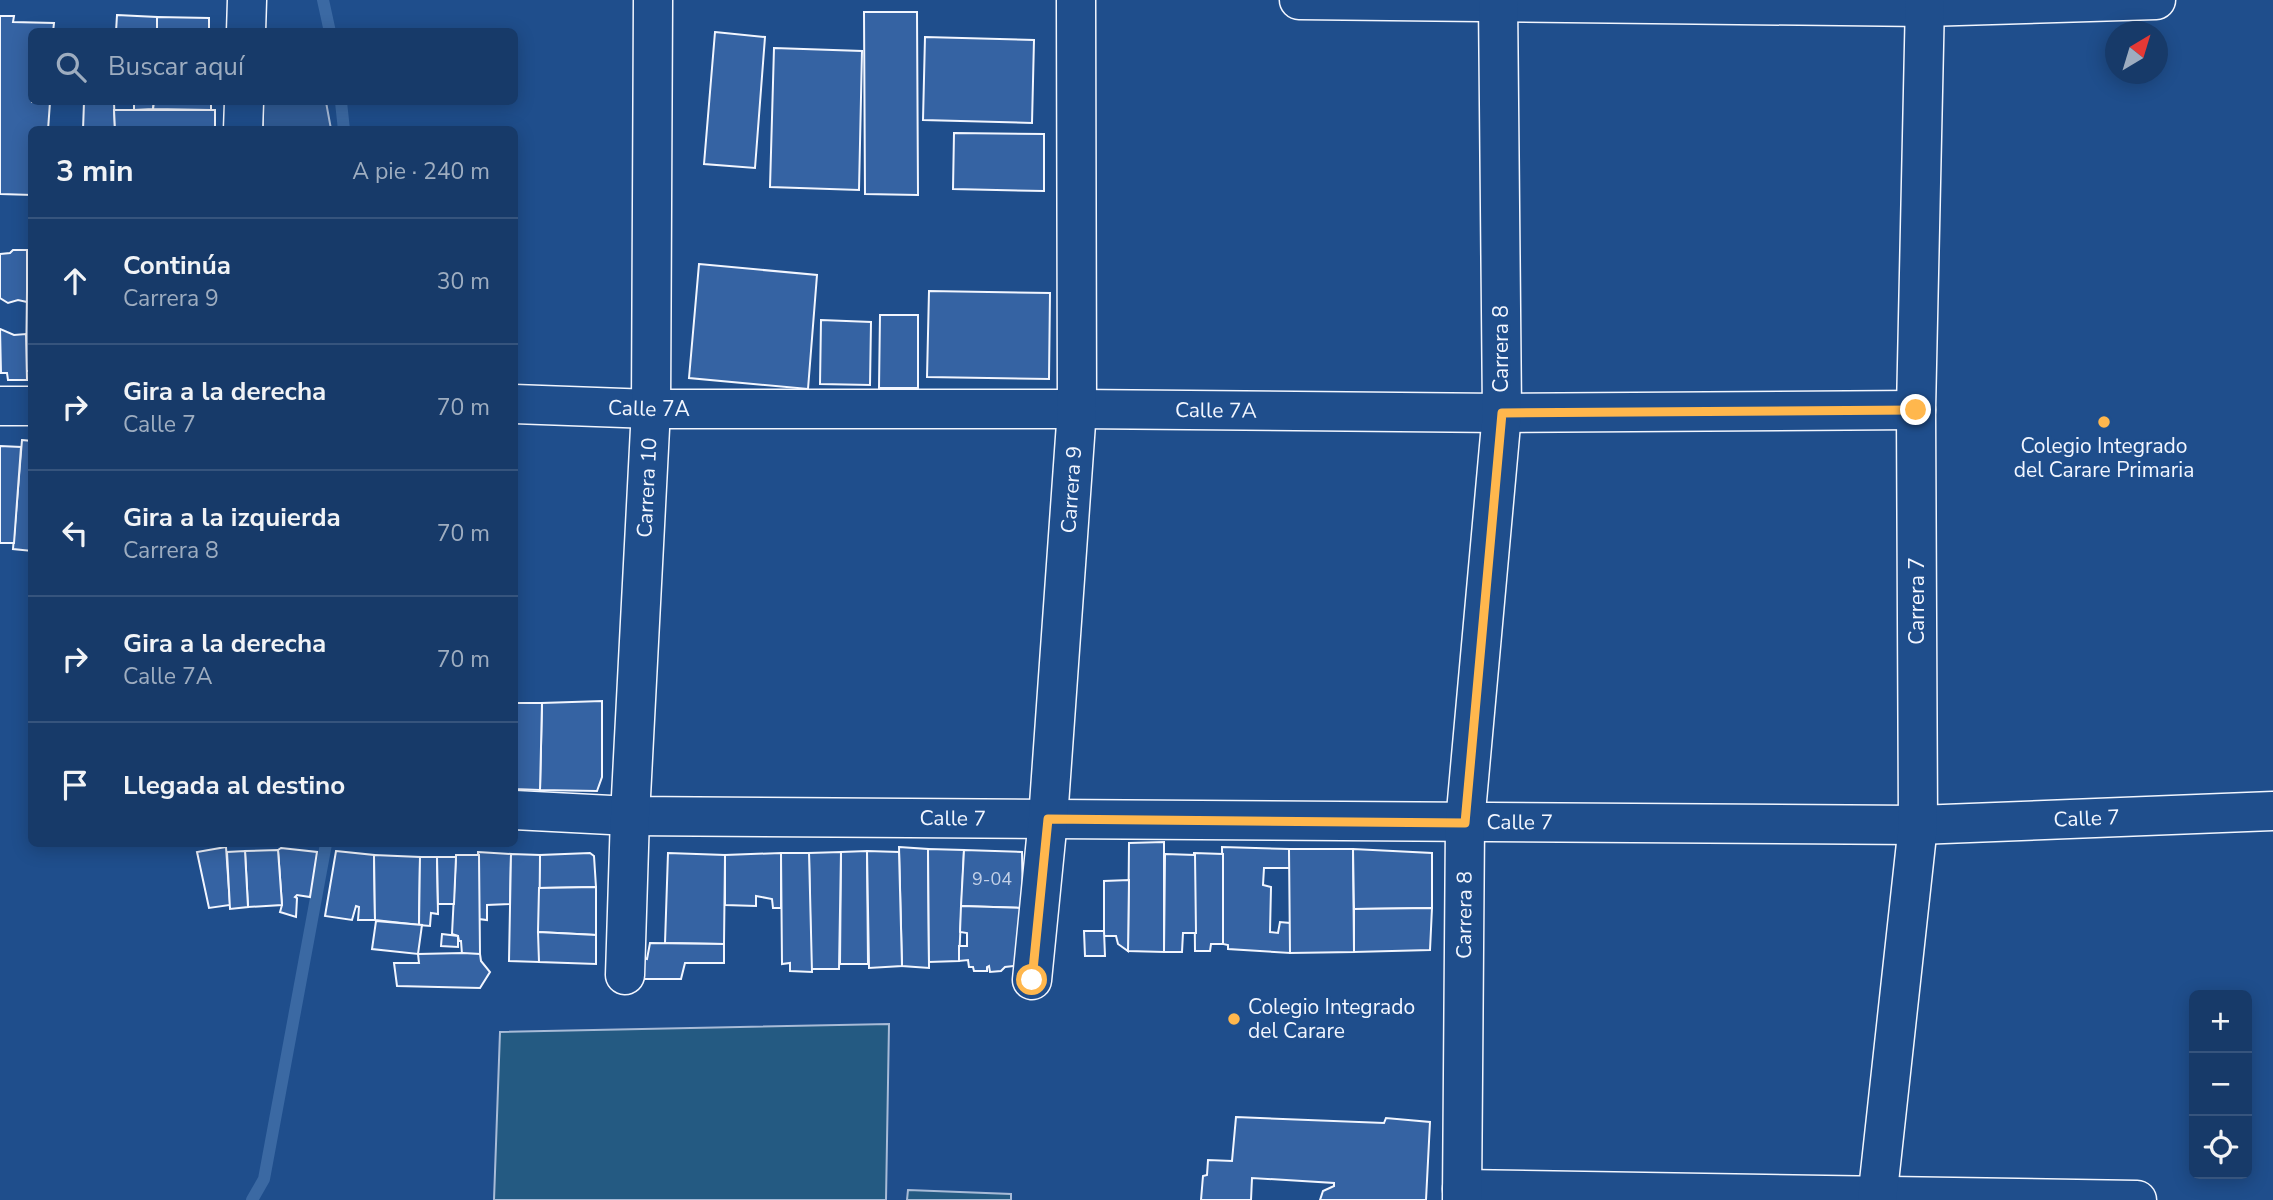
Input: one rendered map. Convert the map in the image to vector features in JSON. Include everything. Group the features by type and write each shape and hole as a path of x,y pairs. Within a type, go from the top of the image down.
{"street":[{"path":"246,28 247,0"},
{"name":"Carrera 10","path":"625,975 630,816 651,409 653,0"},
{"name":"Carrera 9","path":"1032,980 1048,819 1077,409 1076,0"},
{"path":"1299,0 1925,4 2156,0"},
{"name":"Carrera 8","path":"1462,1194 1465,823 1502,413 1499,1"},
{"name":"Carrera 7","path":"1876,1197 1918,825 1916,410 1925,4"},
{"path":"243,126 244,105"},
{"name":"Calle 7A","path":"518,404 651,409 1502,413 1916,410"},
{"path":"0,406 28,406"},
{"name":"Calle 7","path":"518,810 630,816 1918,825 2273,811"},
{"path":"1462,1194 2137,1200"}],"shaded area":[{"path":"263,105 327,105 330,126 263,126"},
{"path":"889,1024 886,1200 494,1200 500,1032"},
{"path":"908,1190 1011,1194 1011,1200 907,1200"}],"building":[{"path":"864,12 917,12 918,195 865,194"},
{"path":"117,15 157,17 157,28 116,28"},
{"path":"0,16 14,16 13,22 54,23 53,28 28,28 28,105 50,105 48,126 28,126 28,195 0,194"},
{"path":"157,17 209,18 209,28 157,28"},
{"path":"715,32 765,37 755,168 704,164"},
{"path":"925,37 1034,40 1032,123 923,120"},
{"path":"774,48 862,51 859,190 770,187"},
{"path":"84,105 114,105 115,126 83,126"},
{"path":"134,105 154,105 153,109 134,110"},
{"path":"154,105 211,105 211,110 153,109"},
{"path":"114,110 215,110 215,126 115,126"},
{"path":"954,133 1044,134 1044,191 953,189"},
{"path":"27,250 27,302 18,300 8,303 0,298 0,254"},
{"path":"699,264 817,275 808,389 689,378"},
{"path":"27,291 28,291 28,371"},
{"path":"929,291 1050,293 1049,379 927,377"},
{"path":"880,315 918,315 918,388 879,388"},
{"path":"821,320 871,322 870,385 820,384"},
{"path":"0,329 14,335 26,334 27,380 8,380 7,373 1,373"},
{"path":"22,440 28,441 28,551 13,549"},
{"path":"0,446 21,447 14,543 0,543"},
{"path":"602,701 602,777 597,791 540,790 542,703"},
{"path":"518,703 542,703 540,790 518,789"},
{"path":"1164,842 1164,952 1128,951 1129,843"},
{"path":"226,847 230,905 209,908 197,852"},
{"path":"899,847 928,849 929,968 902,966"},
{"path":"1222,847 1289,849 1290,868 1264,868 1263,885 1271,887 1270,932 1278,933 1280,922 1290,923 1290,953 1228,949 1228,945 1223,944"},
{"path":"281,848 317,852 310,897 295,897 296,917 280,912 282,905 278,850"},
{"path":"928,849 964,850 959,961 929,962"},
{"path":"1289,849 1353,849 1354,952 1290,953"},
{"path":"1353,849 1432,853 1432,908 1354,909"},
{"path":"278,850 282,905 248,907 245,851"},
{"path":"964,850 1022,852 1023,908 961,906"},
{"path":"245,851 248,907 230,909 227,852"},
{"path":"336,851 374,855 375,920 358,920 359,907 356,906 352,920 325,916"},
{"path":"867,851 868,964 840,964 841,852"},
{"path":"867,851 899,852 902,966 869,968"},
{"path":"478,852 511,854 510,904 487,905 487,920 479,919"},
{"path":"841,852 839,969 811,969 809,853"},
{"path":"590,853 594,856 596,887 539,888 540,855"},
{"path":"668,853 725,855 724,944 665,943"},
{"path":"781,853 781,908 773,908 772,899 756,896 756,906 725,905 725,855"},
{"path":"781,853 809,853 812,972 790,971 790,963 782,964"},
{"path":"1194,853 1223,854 1223,944 1211,944 1210,951 1195,951"},
{"path":"511,854 540,855 539,962 509,961"},
{"path":"1165,854 1195,855 1196,933 1183,933 1182,952 1164,952"},
{"path":"374,855 420,857 419,925 375,920"},
{"path":"456,855 479,855 480,954 462,954 461,941 458,936 452,934"},
{"path":"420,857 437,857 438,914 431,913 430,926 419,925"},
{"path":"437,857 456,857 454,904 438,904"},
{"path":"1129,880 1128,951 1118,944 1116,936 1104,936 1104,881"},
{"path":"596,887 596,935 538,932 539,888"},
{"path":"961,906 1023,908 1023,965 1005,967 1001,971 990,972 989,966 987,971 974,971 973,967 969,967 968,960 959,961 959,946 967,946 967,933 960,932"},
{"path":"1432,908 1430,950 1354,952 1354,909"},
{"path":"376,921 422,925 418,954 372,949"},
{"path":"1084,931 1104,931 1105,956 1085,956"},
{"path":"538,932 596,935 596,964 539,962"},
{"path":"442,934 458,936 458,947 441,946"},
{"path":"650,943 724,944 724,963 685,963 681,979 635,979 637,957 647,959"},
{"path":"418,954 480,954 481,961 490,972 480,988 397,986 394,963 419,963"},
{"path":"1236,1117 1384,1123 1386,1118 1430,1122 1426,1200 1320,1200 1323,1191 1334,1186 1334,1183 1252,1178 1251,1200 1201,1200 1203,1176 1207,1175 1208,1160 1232,1161"}],"waterway":[{"path":"323,0 329,28"},
{"path":"341,105 344,126"},
{"path":"252,1200 264,1179 325,847"}],"place":[{"name":"Colegio Integrado del Carare Primaria","path":"2104,422"},
{"name":"Colegio Integrado del Carare","path":"1234,1019"}],"route":[{"path":"1032,980 1048,819 1465,823 1502,413 1916,410"}]}
